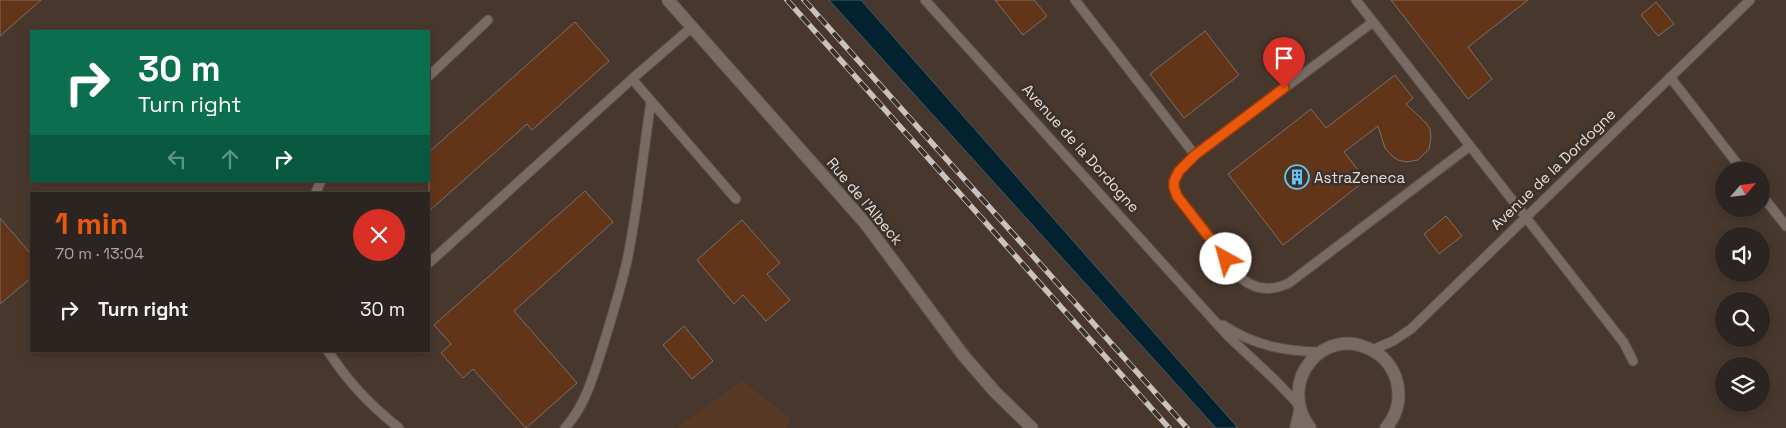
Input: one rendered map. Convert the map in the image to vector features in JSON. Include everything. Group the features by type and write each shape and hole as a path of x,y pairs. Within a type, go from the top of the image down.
{"street":[{"name":"Rue de l'Albeck","path":"668,0 865,222 963,355 989,386 1032,428"},
{"path":"1296,428 1300,378 1306,366 1321,352 1333,346 1346,344 1359,345 1372,350 1388,363 1397,383 1398,404 1393,418 1386,428"},
{"path":"1299,408 1310,428"}],"lane":[{"name":"Avenue de la Dordogne","path":"925,0 1228,336 1275,380 1299,408"},
{"path":"1356,0 1624,342 1633,360"},
{"name":"Avenue de la Dordogne","path":"1372,350 1393,342 1411,329 1750,0"},
{"path":"1080,2 1195,155"},
{"path":"430,75 488,20"},
{"path":"1373,22 1195,155 1175,176 1174,187 1177,196 1243,280 1257,288 1270,289 1283,286 1295,279 1470,146"},
{"path":"430,262 692,27"},
{"path":"1670,78 1736,162"},
{"path":"632,79 736,199"},
{"path":"565,428 584,398 596,367 619,292 634,223 651,102"},
{"path":"1770,206 1786,226"},
{"name":"Avenue de la Dordogne","path":"1213,318 1234,332 1258,343 1285,350 1321,352"},
{"path":"329,352 356,388 399,428"}],"shaded area":[{"path":"0,0 1786,0 1786,428 0,428"},
{"path":"742,381 790,418 787,428 676,428"}],"water":[{"path":"829,0 861,0 1238,428 1216,428"}],"building":[{"path":"0,0 41,0 0,36"},
{"path":"995,0 1034,0 1047,16 1023,35"},
{"path":"1391,0 1528,0 1468,47 1492,79 1468,99"},
{"path":"1656,2 1674,24 1658,36 1641,15"},
{"path":"575,22 609,61 532,130 527,124 430,210 430,151"},
{"path":"1205,31 1239,75 1184,118 1150,74"},
{"name":"AstraZeneca","path":"1395,75 1413,98 1406,104 1430,129 1429,149 1418,160 1406,162 1398,160 1385,148 1378,126 1344,152 1366,180 1283,245 1228,174 1311,109 1326,128"},
{"path":"585,191 613,222 514,311 577,383 526,428 473,369 463,378 441,353 451,344 434,325"},
{"path":"1446,216 1462,236 1439,254 1424,234"},
{"path":"0,218 30,253 30,279 0,304"},
{"path":"742,220 780,263 767,274 790,300 766,321 743,295 734,304 697,260"},
{"path":"684,326 713,361 692,379 663,345"}],"railway":[{"path":"787,0 1169,428"},
{"path":"804,0 1187,428"}],"place":[{"name":"AstraZeneca","path":"1297,177"}],"route":[{"path":"1226,259 1177,196 1174,187 1175,176 1195,155 1284,88"}]}
